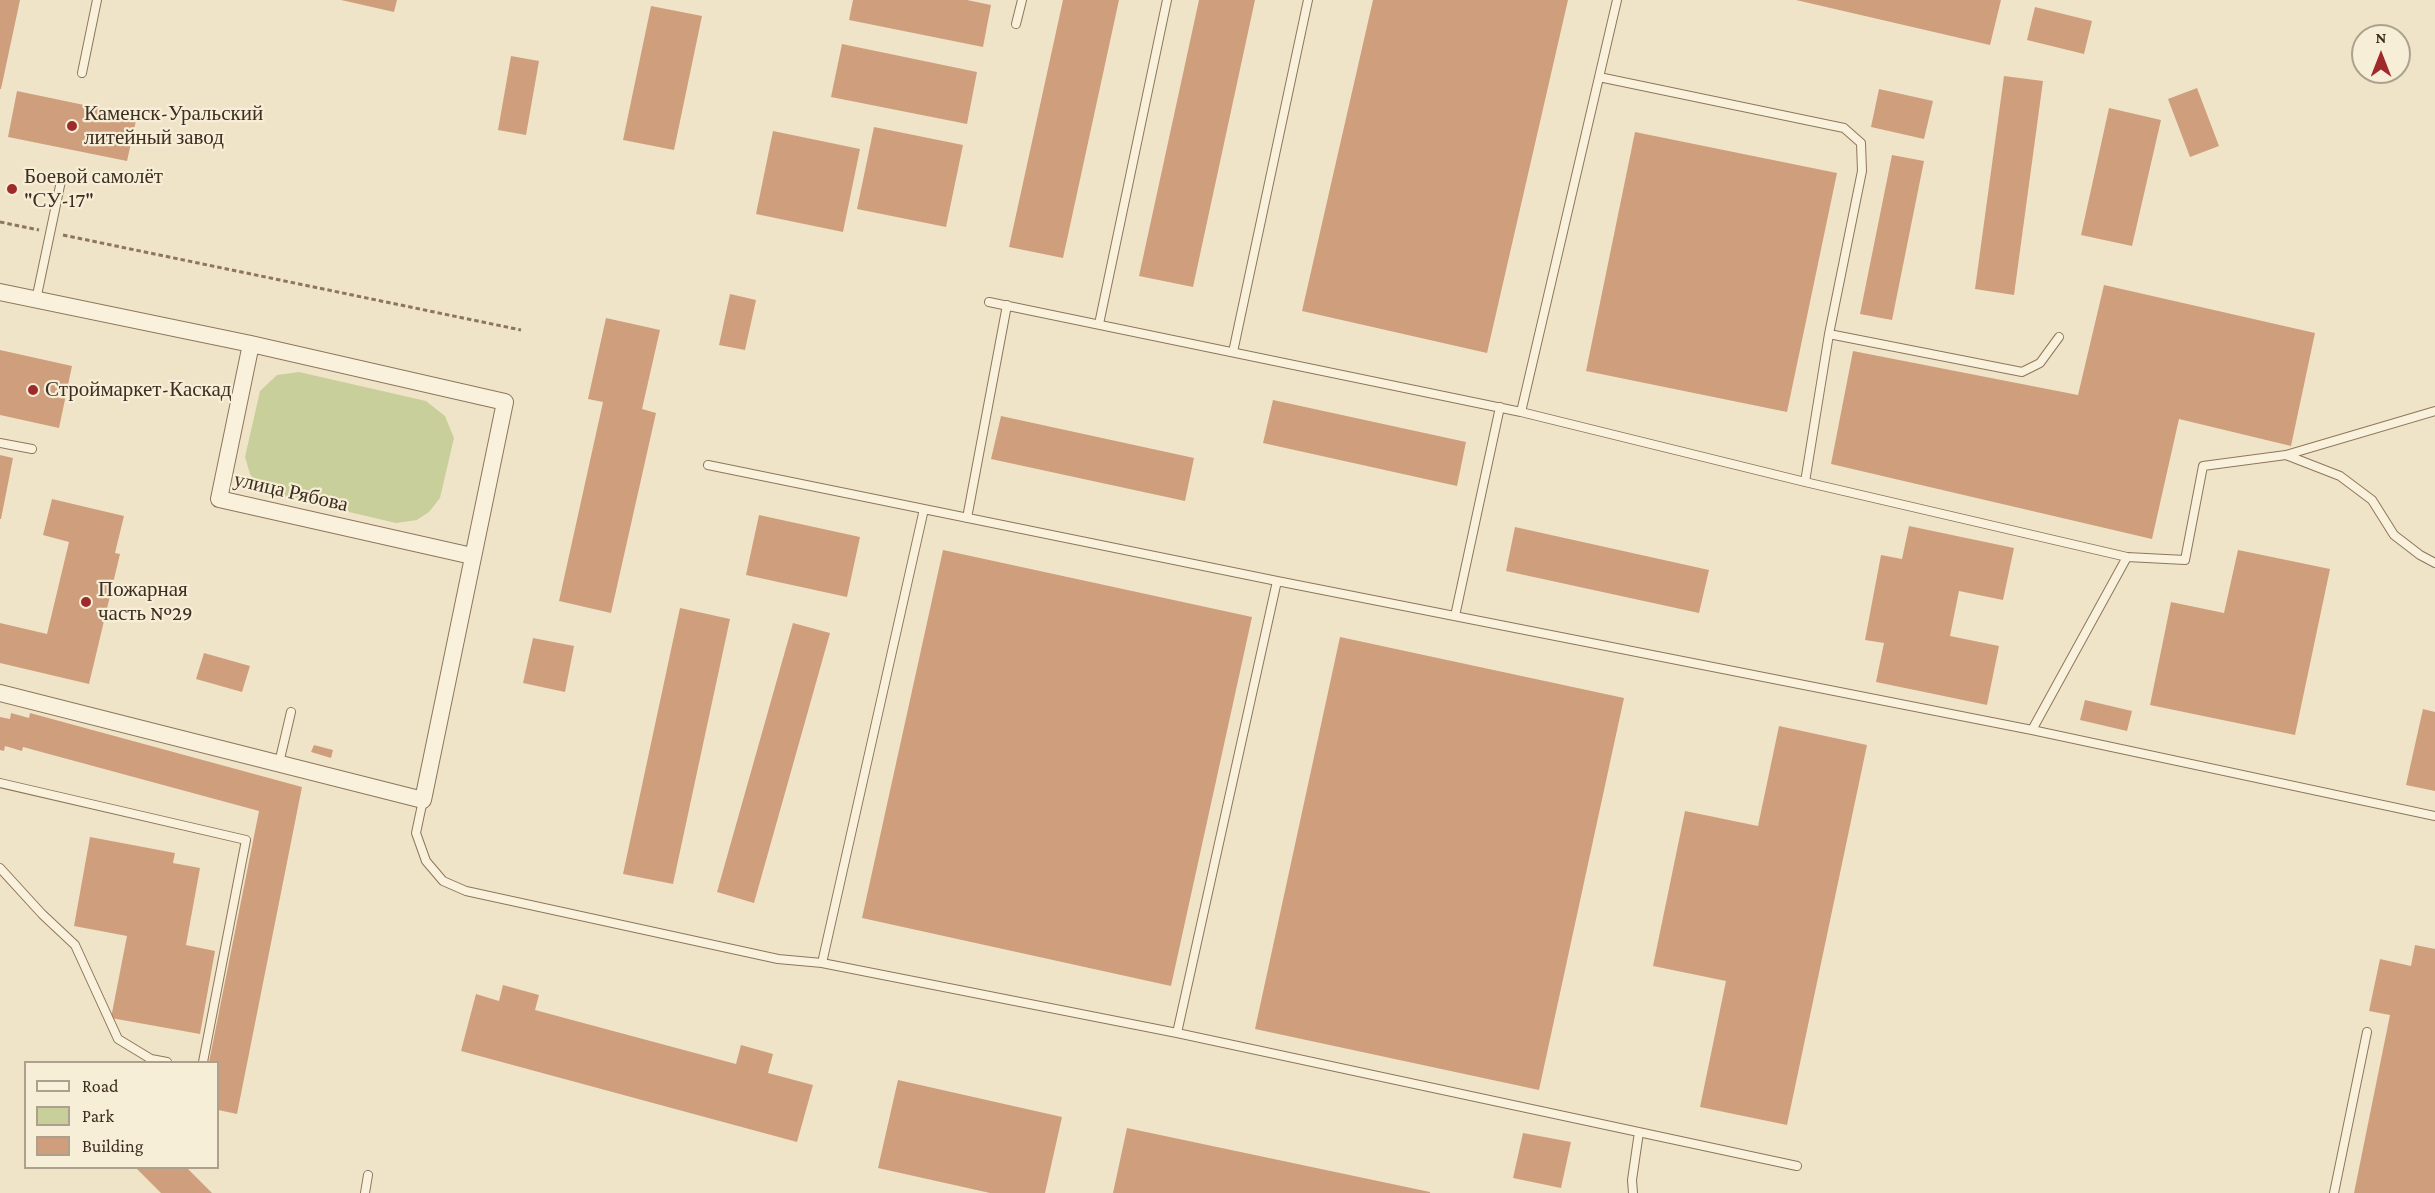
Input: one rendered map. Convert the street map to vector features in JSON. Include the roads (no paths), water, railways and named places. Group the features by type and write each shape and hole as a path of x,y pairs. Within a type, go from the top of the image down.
{"street":[{"path":"0,292 251,344 505,402 423,800 0,693"},
{"name":"улица Рябова","path":"251,344 219,499 472,556"}],"lane":[{"path":"82,73 97,0"},
{"path":"1016,24 1022,0"},
{"path":"1099,324 1167,0"},
{"path":"1233,352 1308,0"},
{"path":"1521,412 1617,0"},
{"path":"1599,77 1844,128 1861,143 1862,171 1829,334 1805,482"},
{"path":"36,300 61,181"},
{"path":"989,302 1500,407 1805,482 2127,556 2185,560 2203,466 2286,455 2435,411"},
{"path":"967,518 1007,305"},
{"path":"1829,334 2022,372 2040,363 2059,338"},
{"path":"1455,616 1500,407"},
{"path":"0,443 32,449"},
{"path":"2286,455 2340,476 2372,500 2394,535 2420,555 2435,563"},
{"path":"708,465 1277,581 2032,730 2435,816"},
{"path":"822,963 924,509"},
{"path":"2032,730 2127,556"},
{"path":"1178,1033 1277,581"},
{"path":"279,763 291,712"},
{"path":"0,783 246,840 203,1061"},
{"path":"423,800 416,833 426,861 443,881 466,891 778,959 822,963 1178,1033 1797,1166"},
{"path":"0,868 42,914 75,945 118,1039 151,1059 162,1061"},
{"path":"2334,1193 2367,1032"},
{"path":"1633,1193 1632,1180 1639,1132"},
{"path":"365,1193 369,1175"}],"place":[{"name":"Каменск-Уральский литейный завод","path":"72,126"},
{"name":"Боевой самолёт \"СУ-17\"","path":"12,189"},
{"name":"Строймаркет-Каскад","path":"33,390"},
{"name":"Пожарная часть №29","path":"86,602"}]}
